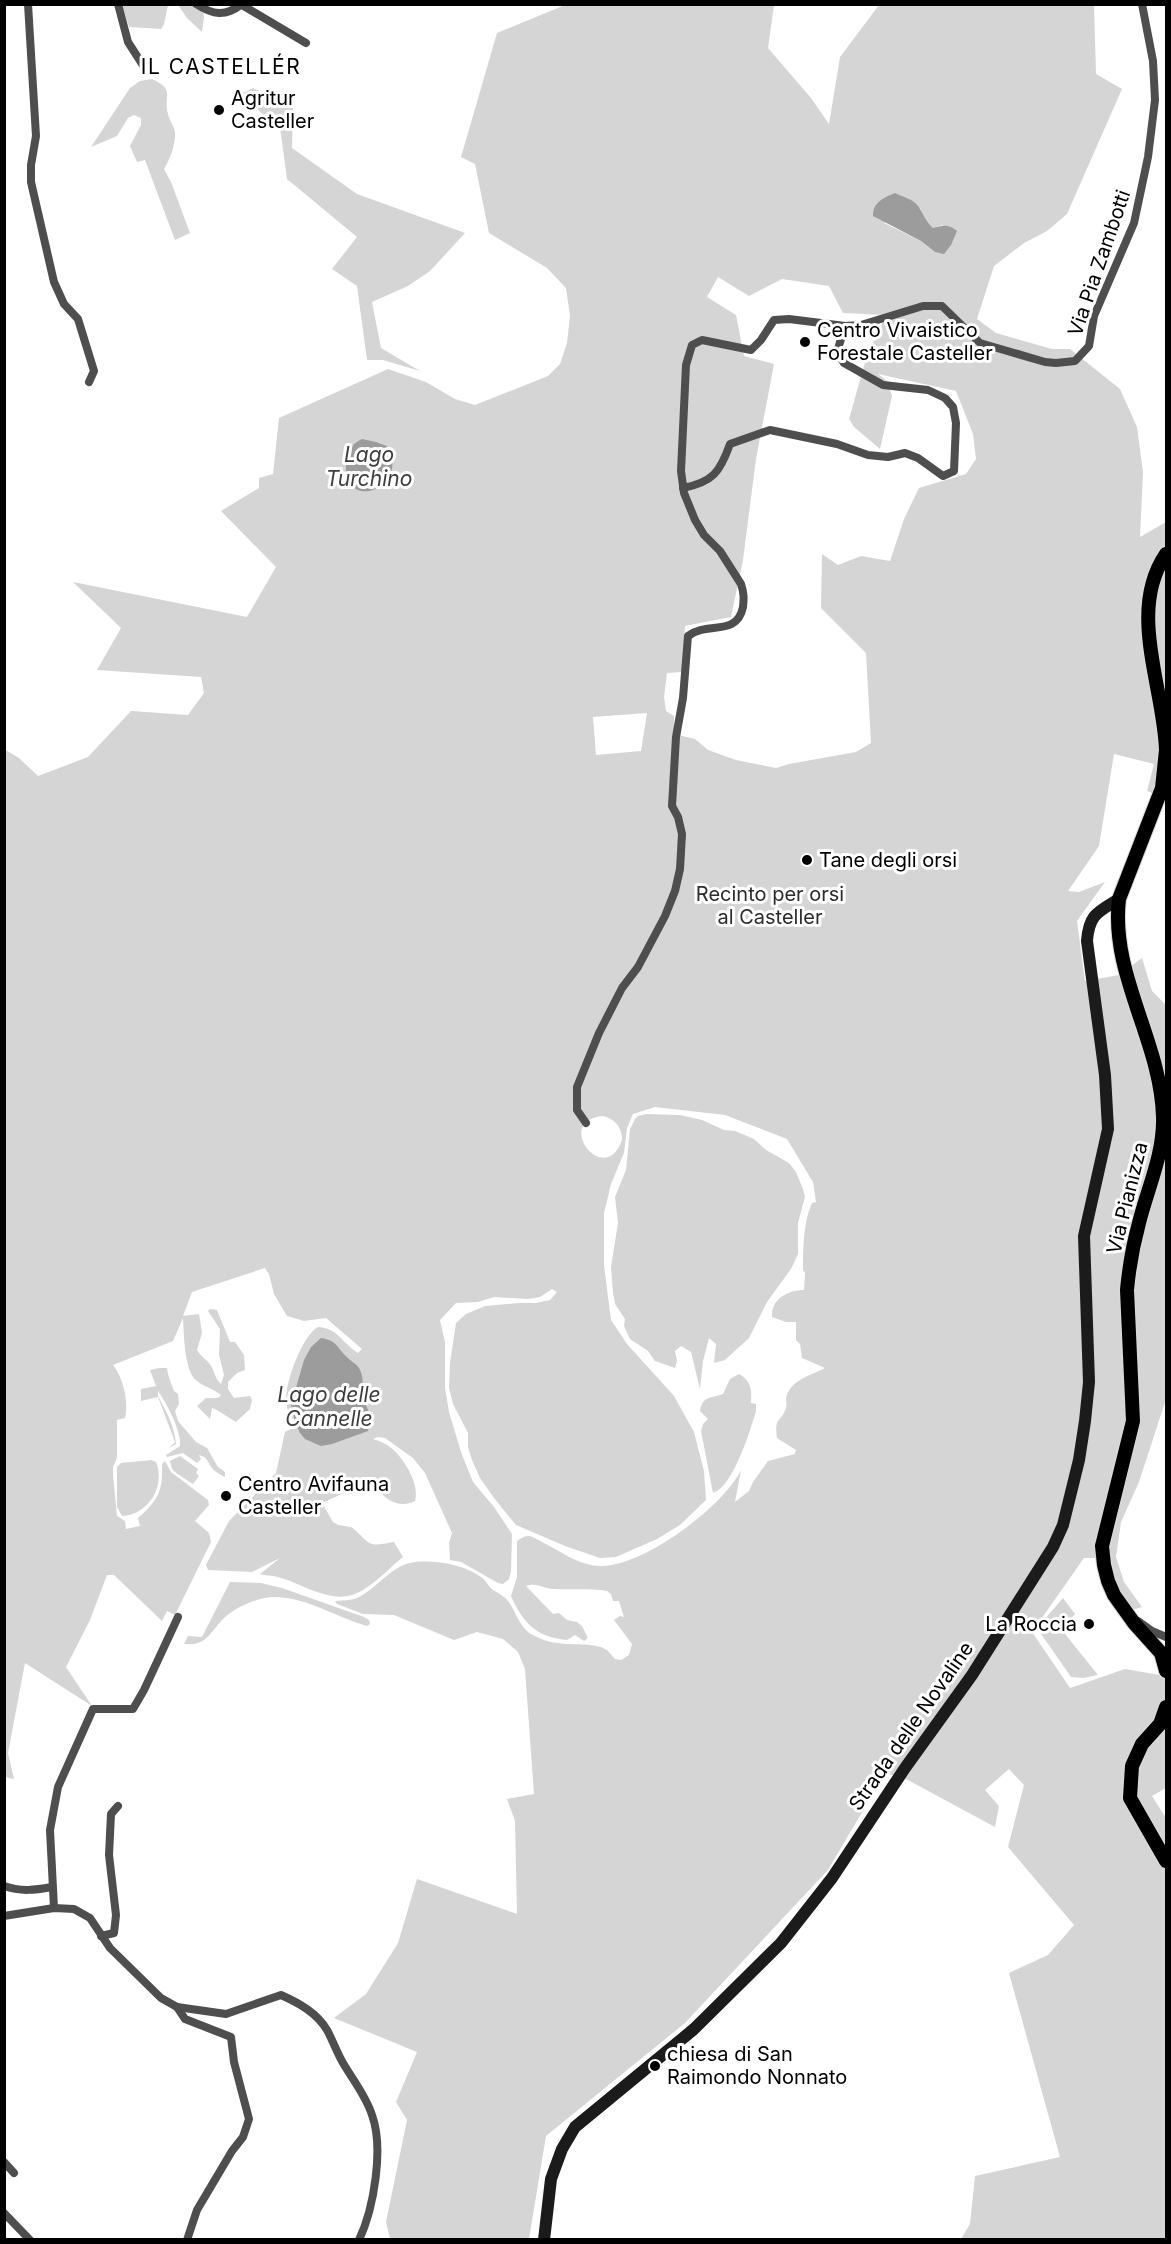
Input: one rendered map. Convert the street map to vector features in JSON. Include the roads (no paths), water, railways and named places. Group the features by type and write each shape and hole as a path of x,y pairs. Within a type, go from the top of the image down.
{"main road":[{"name":"Via Pianizza","path":"1129,1614 1114,1595 1108,1581 1102,1546 1132,1421 1128,1271 1162,1142 1163,1116 1158,1081 1121,952 1118,934 1119,899 1162,788 1167,750 1166,725 1150,646 1148,611 1154,578 1167,554"},
{"path":"1129,1614 1161,1653 1167,1671"},
{"path":"1167,1707 1160,1724 1142,1744 1132,1766 1130,1798 1167,1861"}],"street":[{"path":"28,4 36,136 31,165 31,182 54,282 64,304 78,319 94,371 89,382"},
{"path":"118,4 128,42 146,70"},
{"path":"196,4 210,13 227,13 242,5 306,43"},
{"name":"Via Pia Zambotti","path":"683,488 681,471 686,365 692,345 702,340 751,350 761,340 774,320 789,319 844,326 861,325 923,306 942,306 980,343 1020,356 1056,363 1075,361 1083,353 1089,346 1094,316 1134,223 1148,157 1155,100 1153,61 1142,4"},
{"path":"586,1123 577,1110 577,1087 598,1033 622,988 638,967 665,916 675,891 680,869 682,834 678,817 672,806 676,737 683,698 688,636 697,629 730,626 741,616 745,596 737,578 695,520 683,488 701,484 715,475 724,461 730,444 770,430 837,444 868,455 888,457 905,453 918,458 943,476 954,471 956,423 953,407 945,398 928,390 883,385 844,363 837,352 844,326"},
{"name":"Strada delle Novaline","path":"544,2240 550,2179 562,2149 575,2127 694,2029 781,1943 832,1878 904,1768 972,1675 1053,1547 1063,1525 1079,1460 1089,1382 1084,1236 1108,1129 1106,1075 1087,941 1088,926 1096,914 1119,899"},
{"name":"Via Pianizza","path":"1129,1614 1152,1631 1167,1637"},
{"path":"54,1908 50,1830 58,1787 93,1709 133,1709 178,1617"},
{"path":"101,1936 114,1933 116,1915 109,1855 111,1814 118,1806"},
{"path":"4,1886 15,1890 30,1891 52,1887"},
{"path":"4,1916 54,1908 74,1909 90,1918 110,1948 148,1986 177,2007 185,2019 231,2037 234,2062 249,2119 243,2137 232,2151 197,2210 187,2240"},
{"path":"177,2007 226,2014 281,1995 302,2004 326,2028 343,2062 360,2088 372,2114 377,2134 375,2189 359,2240"},
{"path":"4,2162 14,2173"},
{"path":"4,2213 30,2240"}],"water":[{"path":"895,193 916,204 933,228 946,226 957,231 944,254 935,252 921,241 873,216 877,204"},
{"name":"Lago Turchino","path":"362,439 387,446 392,461 391,473 384,483 375,489 364,491 355,488 348,480 346,465 349,449"},
{"name":"Lago delle Cannelle","path":"321,1338 334,1343 359,1368 364,1400 370,1418 368,1431 321,1446 305,1439 300,1433 291,1405 304,1360 311,1347"}],"place":[{"name":"Agritur Casteller","path":"219,110"},
{"name":"Centro Vivaistico Forestale Casteller","path":"805,342"},
{"name":"Tane degli orsi","path":"807,860"},
{"name":"Centro Avifauna Casteller","path":"226,1496"},
{"name":"La Roccia","path":"1089,1624"},
{"name":"chiesa di San Raimondo Nonnato","path":"655,2066"}],"district":[{"name":"IL CASTELLÉR","path":"221,66"}],"park label":[{"name":"Recinto per orsi al Casteller","path":"770,906"}]}
